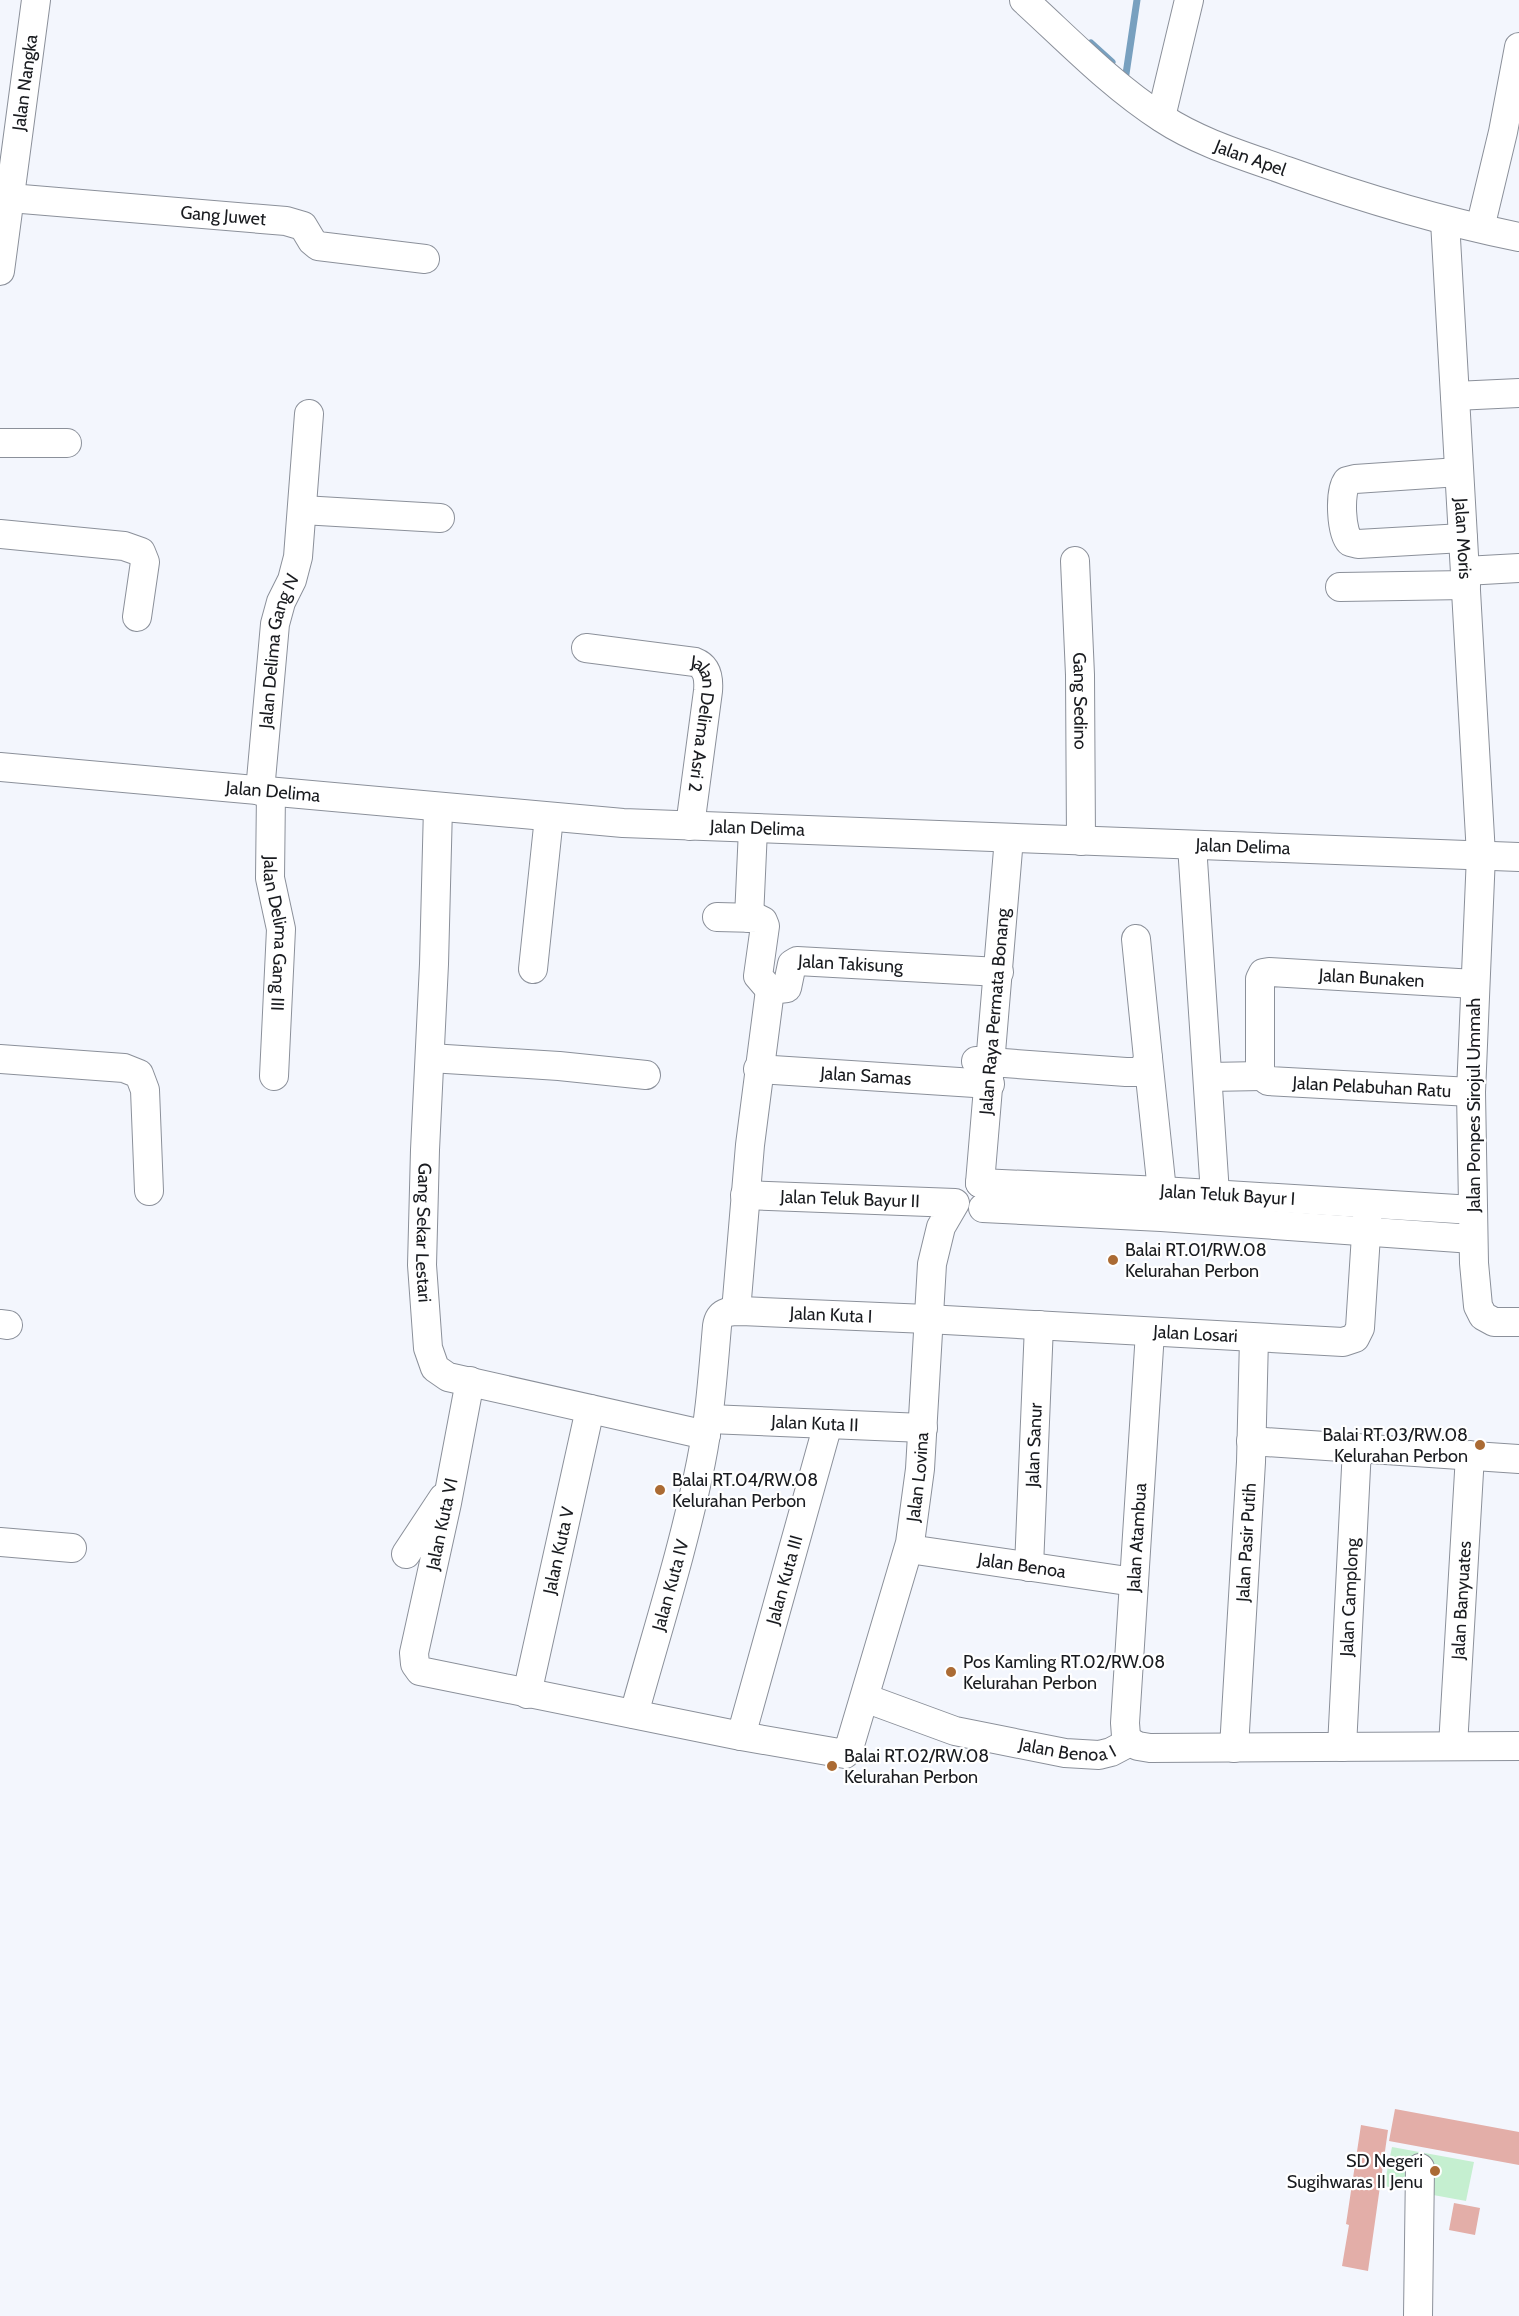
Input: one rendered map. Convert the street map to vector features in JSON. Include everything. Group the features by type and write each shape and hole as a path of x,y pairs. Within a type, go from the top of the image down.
{"street":[{"name":"Jalan Nangka","path":"0,271 36,0"},
{"name":"Jalan Apel","path":"1024,0 1124,90 1161,117 1194,136 1326,184 1445,220 1483,219 1519,237"},
{"path":"1161,117 1189,0"},
{"path":"1483,219 1519,47"},
{"name":"Gang Juwet","path":"10,198 286,221 303,226 318,246 425,259"},
{"name":"Jalan Moris","path":"1445,220 1481,855"},
{"path":"1455,396 1519,393"},
{"name":"Jalan Delima Gang IV","path":"266,791 275,624 281,602 297,564 309,414"},
{"path":"0,442 67,443"},
{"path":"1460,472 1355,478 1347,481 1342,492 1343,528 1347,539 1354,543 1463,538"},
{"path":"302,510 440,518"},
{"path":"0,534 124,546 141,552 145,562 137,617"},
{"name":"Gang Sedino","path":"1075,561 1080,675 1081,841"},
{"path":"1340,587 1466,578 1519,568"},
{"name":"Jalan Delima Asri 2","path":"586,648 695,662 708,675 708,691 690,826"},
{"name":"Jalan Delima","path":"0,767 549,817 690,826 1519,857"},
{"name":"Jalan Delima Gang III","path":"266,791 270,878 281,929 274,1076"},
{"name":"Gang Sekar Lestari","path":"438,807 434,964 422,1228 426,1334 430,1357 435,1368 448,1377 470,1381"},
{"path":"533,969 549,817"},
{"path":"749,918 753,829"},
{"name":"Jalan Raya Permata Bonang","path":"968,1193 983,1073 1001,838"},
{"path":"1192,845 1215,1194"},
{"name":"Jalan Ponpes Sirojul Ummah","path":"1481,855 1472,1092 1473,1239 1477,1296 1483,1316 1494,1322 1519,1323"},
{"path":"717,917 760,919 765,926 758,976 770,990 758,1069 736,1311"},
{"path":"1136,939 1162,1204"},
{"name":"Jalan Takisung","path":"770,990 787,988 792,964 797,961 991,972"},
{"name":"Jalan Bunaken","path":"1267,1079 1260,1068 1260,979 1263,973 1475,984"},
{"path":"430,1058 559,1066 646,1075"},
{"name":"Jalan Samas","path":"758,1069 983,1073 1133,1072 1144,1069 1148,1058"},
{"path":"0,1059 124,1068 139,1074 145,1090 148,1191"},
{"name":"Jalan Pelabuhan Ratu","path":"1208,1077 1472,1092"},
{"name":"Jalan Teluk Bayur II","path":"746,1187 968,1193"},
{"name":"Jalan Teluk Bayur I","path":"968,1193 1255,1210 1368,1204 1473,1210"},
{"name":"Jalan Lovina","path":"741,1736 840,1755 847,1752 850,1745 909,1549 915,1515 923,1428 927,1319 934,1250 941,1227 968,1193"},
{"name":"Jalan Teluk Bayur I","path":"1162,1204 1215,1194 1255,1210 1366,1232 1473,1239"},
{"path":"1366,1232 1368,1204"},
{"name":"Jalan Losari","path":"927,1319 1335,1342 1355,1338 1360,1328 1366,1232"},
{"name":"Jalan Kuta I","path":"736,1311 927,1319"},
{"name":"Jalan Kuta IV","path":"634,1714 692,1506 707,1427 718,1320 726,1312 736,1311"},
{"name":"Jalan Sanur","path":"1029,1567 1039,1325"},
{"name":"Jalan Atambua","path":"1130,1742 1126,1736 1125,1723 1150,1332"},
{"name":"Jalan Pasir Putih","path":"1234,1748 1251,1441 1254,1338"},
{"name":"Jalan Kuta II","path":"470,1381 590,1409 707,1427 828,1425 923,1428"},
{"name":"Jalan Kuta VI","path":"470,1381 451,1485 414,1653 415,1666 426,1674 527,1694"},
{"name":"Jalan Kuta V","path":"527,1694 590,1409"},
{"name":"Jalan Kuta III","path":"741,1736 828,1425"},
{"path":"1251,1441 1519,1459"},
{"name":"Jalan Camplong","path":"1342,1747 1357,1448"},
{"name":"Jalan Banyuates","path":"1453,1746 1470,1455"},
{"path":"406,1554 451,1485"},
{"path":"0,1542 72,1548"},
{"name":"Jalan Benoa","path":"909,1549 1134,1582"},
{"path":"527,1694 741,1736"},
{"name":"Jalan Benoa I","path":"865,1698 955,1731 1065,1753 1099,1755 1130,1742"},
{"path":"1130,1742 1150,1748 1519,1746"},
{"path":"1418,2316 1420,2168"}],"green space":[{"path":"1392,2147 1474,2162 1466,2201 1384,2186"}],"building":[{"path":"1395,2109 1519,2132 1519,2165 1389,2141"},
{"path":"1361,2125 1388,2130 1368,2271 1342,2266"},
{"path":"1454,2203 1480,2208 1475,2235 1449,2230"}],"waterway":[{"path":"1126,74 1137,0"},
{"path":"1091,43 1112,62"}],"place":[{"name":"Balai RT.01/RW.08 Kelurahan Perbon","path":"1113,1260"},
{"name":"Balai RT.03/RW.08 Kelurahan Perbon","path":"1480,1445"},
{"name":"Balai RT.04/RW.08 Kelurahan Perbon","path":"660,1490"},
{"name":"Pos Kamling RT.02/RW.08 Kelurahan Perbon","path":"951,1672"},
{"name":"Balai RT.02/RW.08 Kelurahan Perbon","path":"832,1766"},
{"name":"SD Negeri Sugihwaras II Jenu","path":"1435,2171"}]}
